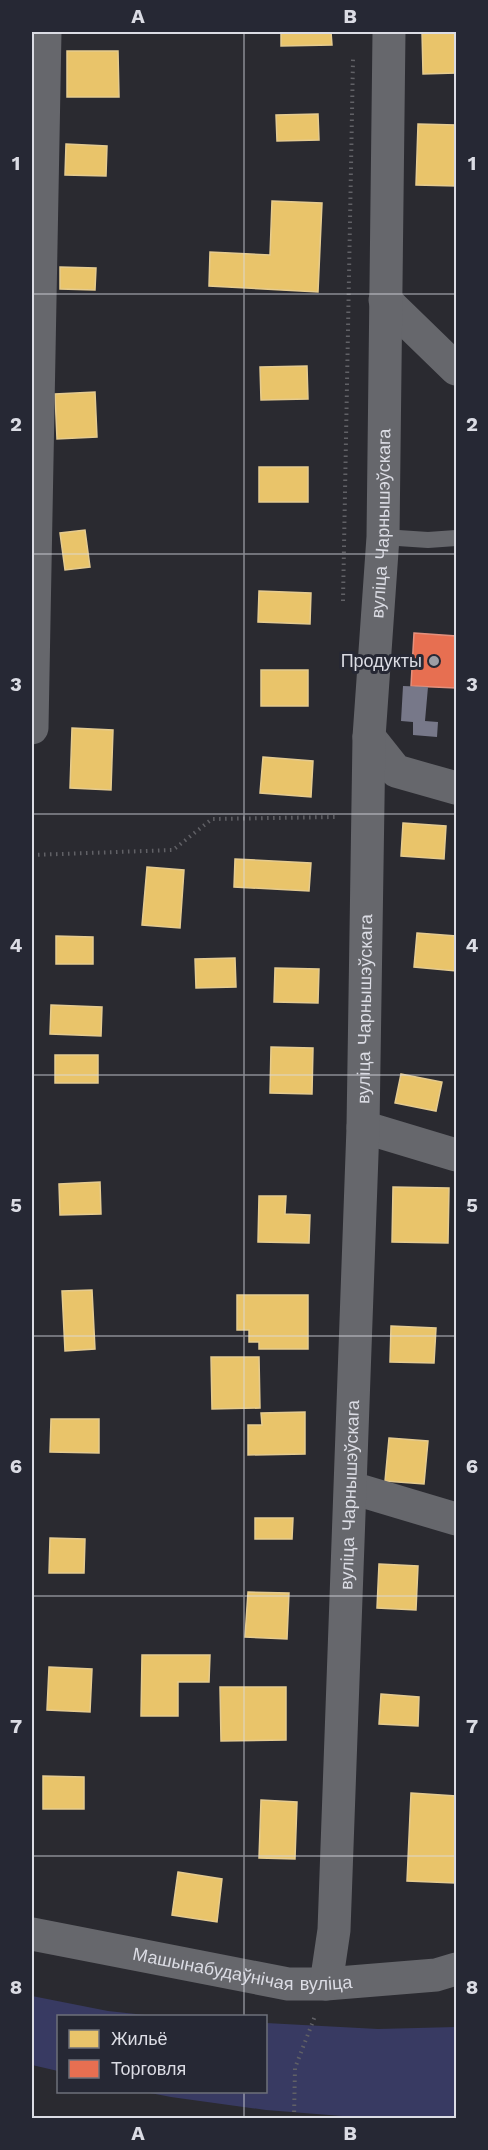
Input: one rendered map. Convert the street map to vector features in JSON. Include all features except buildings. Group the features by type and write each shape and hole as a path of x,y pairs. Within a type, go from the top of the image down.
{"street":[{"path":"32,728 45,32"},
{"name":"вуліца Чарнышэўскага","path":"326,1984 334,1930 351,1488 363,1127 369,737 383,537 389,32"},
{"path":"385,300 456,369"},
{"path":"369,737 396,771 456,788"},
{"path":"363,1127 456,1155"},
{"path":"351,1488 456,1519"},
{"name":"Машынабудаўнічая вуліца","path":"32,1934 288,1984 326,1984 436,1975 456,1970"}],"lane":[{"path":"383,537 428,540 456,538"}],"path":[{"path":"32,855 173,850 212,819 340,817"},
{"path":"294,2118 295,2068 326,1984"}],"shaded area":[{"path":"32,1996 108,2011 145,2015 57,2015 57,2071 32,2065"},
{"path":"267,2023 378,2029 456,2027 456,2118 367,2118 266,2110 150,2093 267,2093"}],"place":[{"name":"Продукты","path":"434,661"}]}
